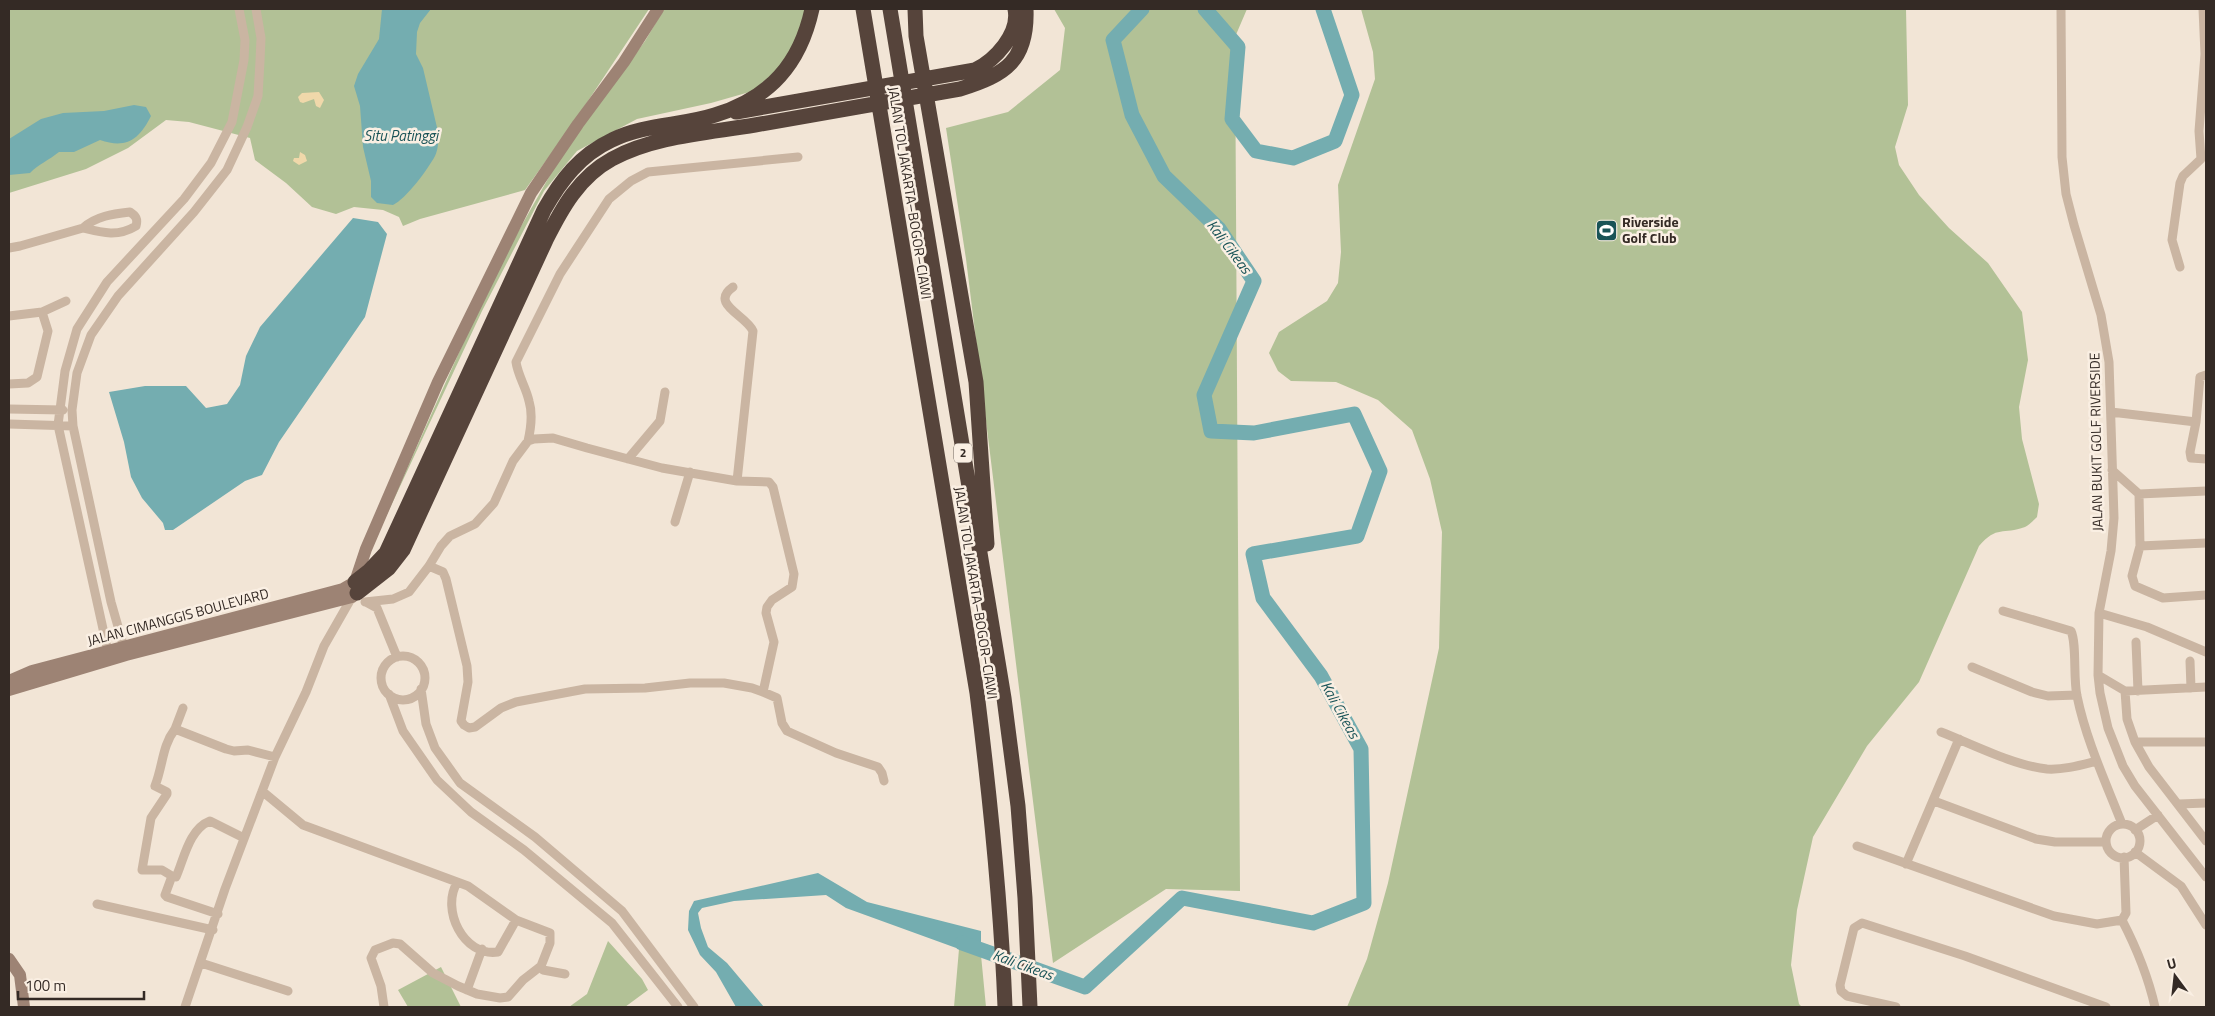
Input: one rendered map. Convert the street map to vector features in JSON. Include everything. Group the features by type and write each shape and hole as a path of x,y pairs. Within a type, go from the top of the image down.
{"highway":[{"path":"715,115 750,100 769,88 787,69 803,41 812,9"},
{"name":"JALAN TOL JAKARTA–BOGOR–CIAWI","path":"863,9 976,693 989,789 999,890 1005,1003"},
{"name":"JALAN TOL JAKARTA–BOGOR–CIAWI","path":"890,9 992,630 1018,806 1030,1004"},
{"path":"915,9 916,36 976,382 992,630"},
{"path":"357,593 389,568 403,550 415,528 546,240 571,195 585,179 611,160 641,146 687,136 847,109 959,82 996,56 1016,20 1015,9"},
{"path":"357,593 370,572 386,552 544,210 572,168 585,157 612,140 639,130 846,93 959,82 996,76 1008,67 1020,49 1026,28 1026,9"}],"main road":[{"path":"357,593 369,540 438,382 531,193 578,124 624,62 658,9"},
{"name":"JALAN CIMANGGIS BOULEVARD","path":"9,681 32,671 125,651 343,589 357,593"},
{"name":"JALAN CIMANGGIS BOULEVARD","path":"9,690 109,655"},
{"path":"9,959 20,975 24,1007"}],"street":[{"path":"109,655 58,425 58,409 65,370 77,329 107,282 184,199 211,163 232,122 244,60 245,40 239,9"},
{"path":"125,651 111,602 73,426 72,410 77,373 91,335 118,296 194,212 226,170 247,127 258,96 260,38 256,9"},
{"name":"JALAN BUKIT GOLF RIVERSIDE","path":"2061,9 2062,157 2066,194 2105,329 2109,362 2113,533 2098,613 2098,675 2108,728 2123,766 2135,786 2206,877"},
{"path":"2180,267 2173,248 2172,235 2181,179 2201,159 2199,131 2203,117 2205,54 2203,9"},
{"path":"245,40 260,38"},
{"path":"244,60 260,61"},
{"path":"357,593 393,599 409,592 450,536 475,524 494,502 513,461 528,441 531,426 530,401 517,370 516,362 560,274 609,198 630,181 648,172 798,157"},
{"path":"9,248 83,228 89,222 107,215 130,212 135,215 137,220 136,226 119,234 83,228"},
{"path":"733,287 726,292 726,304 728,308 750,324 753,330 737,481"},
{"path":"9,316 42,312 66,301"},
{"path":"9,384 28,383 37,377 48,331 42,312"},
{"path":"2206,375 2200,377 2196,422 2190,452 2191,458 2206,459"},
{"path":"628,459 659,423 665,392"},
{"path":"72,410 11,409 11,424 73,426"},
{"path":"2111,412 2196,422"},
{"path":"528,441 553,438 628,459 737,481 765,481 772,485 794,574 792,587 772,600 767,607 766,613 774,642 763,692"},
{"path":"2112,470 2139,494 2206,491"},
{"path":"675,522 690,472"},
{"path":"2139,494 2140,546 2132,576 2135,586 2163,598 2206,595"},
{"path":"2140,546 2206,543"},
{"path":"429,566 443,572 446,579 467,666 468,682 461,721 469,728 475,727 501,708 516,702 585,689 645,688 690,683 724,683 752,688 777,698 782,723 787,730 836,753 878,767 884,781"},
{"path":"357,593 377,608 397,657"},
{"path":"185,1007 244,838 275,757 306,692 324,646 357,593"},
{"path":"2003,611 2071,631 2074,636 2073,664 2077,695 2097,760 2122,824 2135,830 2139,838 2140,845 2135,852 2124,858 2112,854 2106,842 2110,829 2122,824"},
{"path":"2098,613 2147,627 2206,652"},
{"path":"2136,642 2138,690"},
{"path":"678,1007 612,923 524,850 471,812 438,780 403,731 389,694 382,686 381,676 384,666 397,657 412,658 420,665 424,680 421,689 426,724 435,748 460,783 535,838 622,911 694,1007"},
{"path":"2190,661 2192,688"},
{"path":"1972,666 2032,692 2048,696 2077,695"},
{"path":"2098,675 2125,691 2206,687"},
{"path":"389,694 403,699 413,696 421,689"},
{"path":"2125,691 2127,719 2135,742 2149,767 2206,841"},
{"path":"183,708 175,729 163,750 160,772 155,786 167,792 167,794 151,818 142,870 162,870 176,877 181,860 197,828 210,821 244,838"},
{"path":"175,729 226,749 234,751 248,750 275,757"},
{"path":"1941,732 2024,764 2048,769 2073,768 2097,760"},
{"path":"1906,864 1959,739"},
{"path":"2135,742 2206,742"},
{"path":"262,791 302,825 457,882 479,892 516,920 550,933 550,943 541,966 522,980 508,997 500,998 476,994 433,973 400,944 393,943 375,950 371,958 381,986 384,1007"},
{"path":"1934,801 2036,839 2055,842 2106,842"},
{"path":"2179,804 2206,803"},
{"path":"2135,830 2158,814"},
{"path":"1857,846 2054,916 2097,924 2122,920"},
{"path":"2135,852 2181,886 2206,925"},
{"path":"2122,920 2126,913 2127,905 2124,858"},
{"path":"172,876 165,893 167,897 218,914"},
{"path":"457,882 452,891 451,899 454,919 460,932 468,941 489,953 498,952 516,920"},
{"path":"97,904 213,930"},
{"path":"612,923 622,911"},
{"path":"2122,920 2136,947 2148,978 2155,1007"},
{"path":"1896,1007 1847,996 1841,991 1840,986 1854,928 1857,925 1862,923 1965,956 2106,1007"},
{"path":"467,990 482,949"},
{"path":"201,963 288,991"},
{"path":"541,966 543,970 565,974"}],"green space":[{"path":"9,9 649,9 578,116 525,190 420,219 403,226 399,217 383,210 354,207 336,214 312,207 286,183 255,160 250,138 189,122 166,120 128,148 86,169 9,193"},
{"path":"664,9 807,9 790,58 753,91 711,103 637,119 577,151 544,191 482,311 375,540 479,308 506,253 562,154 645,41"},
{"path":"1054,9 1247,9 1235,37 1240,891 1166,889 1053,963 966,259 946,128 1008,112 1060,70 1065,28"},
{"name":"Riverside Golf Club","path":"1361,9 1906,9 1908,105 1895,147 1899,165 1919,195 1949,228 1988,263 2022,312 2028,360 2019,407 2022,439 2039,504 2037,517 2028,525 1991,535 1979,546 1919,682 1867,746 1813,837 1797,910 1791,965 1799,1004 1802,1007 1347,1007 1367,959 1388,883 1439,648 1442,532 1430,479 1412,430 1378,400 1336,382 1291,381 1278,371 1269,353 1279,332 1327,301 1338,283 1341,252 1338,185 1375,79 1373,52"},
{"path":"608,941 642,979 648,990 625,1007 569,1007 587,994"},
{"path":"959,949 981,955 986,1007 954,1007"},
{"path":"441,967 461,1007 408,1007 398,990"}],"sand":[{"path":"319,92 324,100 320,108 316,106 314,99 303,103 300,102 298,97 302,93"},
{"path":"300,152 305,155 307,161 299,165 293,161 294,158 299,158"}],"water":[{"name":"Situ Patinggi","path":"382,9 431,9 420,23 417,32 416,54 423,68 439,136 436,154 427,168 410,190 393,205 377,203 371,197 371,181 363,147 360,106 354,86 358,74 379,39"},
{"path":"134,105 146,107 151,116 142,131 131,140 124,143 109,143 100,140 74,152 59,152 30,173 9,175 9,139 41,119 63,113 104,111"},
{"path":"353,218 378,222 387,234 365,317 279,442 262,475 245,481 173,530 165,530 163,523 142,498 131,477 124,442 109,392 145,386 186,386 206,408 227,404 240,385 246,356 260,327"},
{"name":"Kali Cikeas","path":"818,873 867,902 981,931 981,955 959,949 846,908 826,895 734,901 702,908 698,913 708,947 727,963 764,1007 736,1007 716,972 700,955 688,930 689,911 694,901"}],"waterway":[{"name":"Kali Cikeas","path":"962,943 1085,987 1182,898 1313,923 1364,903 1361,749 1321,676 1263,598 1253,554 1357,536 1380,471 1354,414 1254,433 1211,431 1204,395 1254,281 1219,229 1164,176 1132,115 1113,40 1142,9"},
{"name":"Kali Cikeas","path":"1205,9 1238,47 1232,119 1256,151 1293,158 1335,141 1352,95 1323,9"}],"place":[{"name":"Riverside Golf Club","path":"1606,230"}]}
